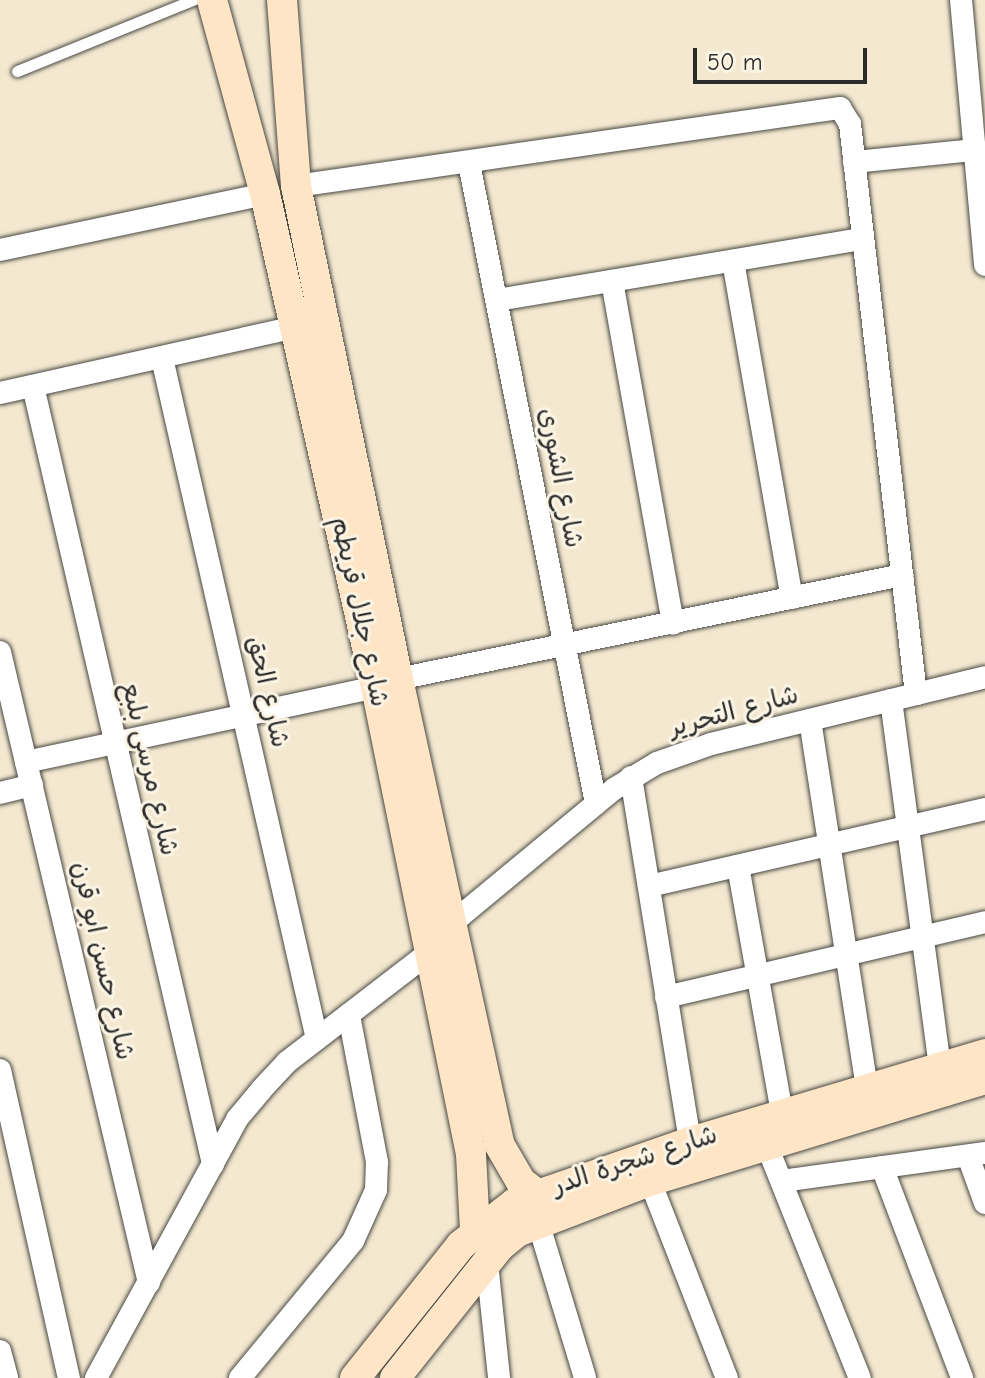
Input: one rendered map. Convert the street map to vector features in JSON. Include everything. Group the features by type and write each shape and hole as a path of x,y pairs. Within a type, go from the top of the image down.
{"main road":[{"name":"شارع جلال قريطم","path":"212,0 265,194 296,327 357,540"},
{"name":"شارع جلال قريطم","path":"282,0 296,186 357,540 387,683 431,951 480,1126 537,1208"},
{"name":"شارع جلال قريطم","path":"387,683 452,923 480,1126 475,1230"},
{"name":"شارع شجرة الدر","path":"355,1378 475,1230 537,1208 690,1142 985,1054"},
{"name":"شارع شجرة الدر","path":"395,1378 487,1263 537,1208 650,1181 985,1079"}],"street":[{"path":"961,0 985,265"},
{"path":"296,186 469,163 831,106 840,108 850,124 916,694"},
{"path":"854,162 974,150"},
{"name":"شارع الشورى","path":"469,163 596,804"},
{"path":"0,250 265,194"},
{"path":"497,300 863,239"},
{"path":"733,261 792,598"},
{"path":"612,281 673,624"},
{"path":"0,393 296,327"},
{"name":"شارع الحق","path":"162,358 317,1039"},
{"name":"شارع مرسى بلبع","path":"33,386 113,743 213,1164"},
{"path":"26,762 902,575"},
{"name":"شارع حسن ابو قرن","path":"0,652 149,1283"},
{"name":"شارع التحرير","path":"452,923 631,777 683,752 985,677"},
{"path":"891,700 940,1067"},
{"path":"810,720 867,1089"},
{"path":"631,777 690,1142"},
{"path":"0,793 32,785"},
{"path":"649,886 985,809"},
{"path":"738,866 782,1114"},
{"path":"666,997 985,922"},
{"path":"96,1378 213,1164 261,1090 317,1039 431,951"},
{"path":"240,1378 353,1241 376,1190 377,1162 349,1015"},
{"path":"0,1070 10,1166 69,1378"},
{"path":"767,1146 860,1378"},
{"path":"782,1181 976,1154 985,1203"},
{"path":"882,1167 962,1378"},
{"path":"650,1181 727,1378"},
{"path":"537,1208 585,1378"},
{"path":"487,1263 499,1378"},
{"path":"0,1351 7,1378"}],"lane":[{"path":"17,71 193,0"}]}
